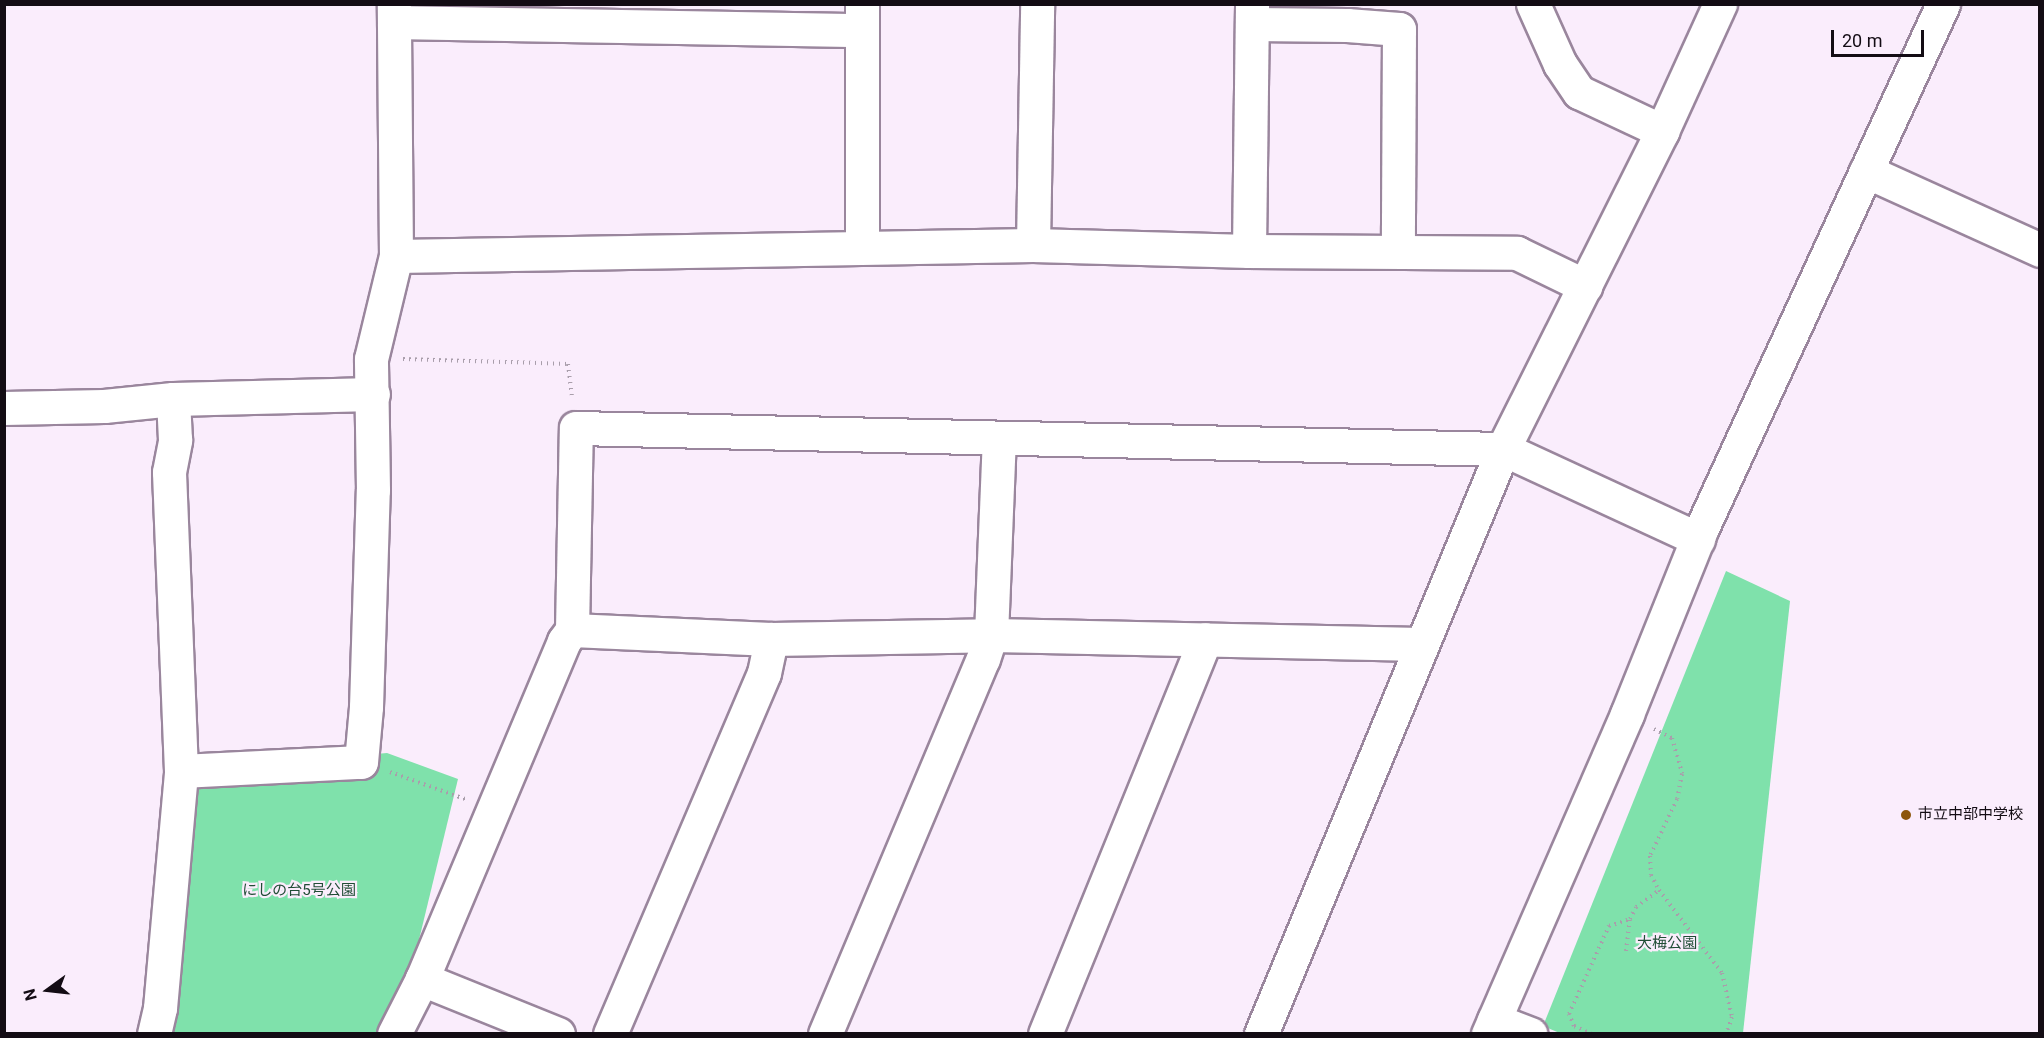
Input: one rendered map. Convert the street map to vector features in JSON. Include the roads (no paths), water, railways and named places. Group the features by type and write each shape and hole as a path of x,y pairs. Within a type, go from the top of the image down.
{"street":[{"path":"1033,245 1037,4"},
{"path":"1260,1034 1503,449 1662,130 1720,4"},
{"path":"1530,1034 1491,1027 1627,714 1698,539 1943,4"},
{"path":"1535,6 1560,64 1580,92 1662,130"},
{"path":"181,771 361,762 366,707 373,501 372,359 396,256 394,13 862,17 862,247"},
{"path":"1249,251 1252,14 1347,15 1399,29 1398,251"},
{"path":"1866,171 2040,250"},
{"path":"396,256 1033,245 1249,251 1517,253 1585,286"},
{"path":"4,408 104,406 173,399 374,394"},
{"path":"154,1034 160,1008 181,771 169,472 175,440 173,399"},
{"path":"394,1034 422,979 564,641 572,630 576,428 1503,449 1698,539"},
{"path":"825,1034 983,659 991,634 999,438"},
{"path":"572,630 771,639 991,634 1421,644"},
{"path":"610,1034 764,673 771,639"},
{"path":"1045,1034 1205,639"},
{"path":"422,979 558,1034"}],"place":[{"name":"市立中部中学校","path":"1906,815"}],"park label":[{"name":"にしの台5号公園","path":"299,891"},
{"name":"大梅公園","path":"1667,944"}]}
